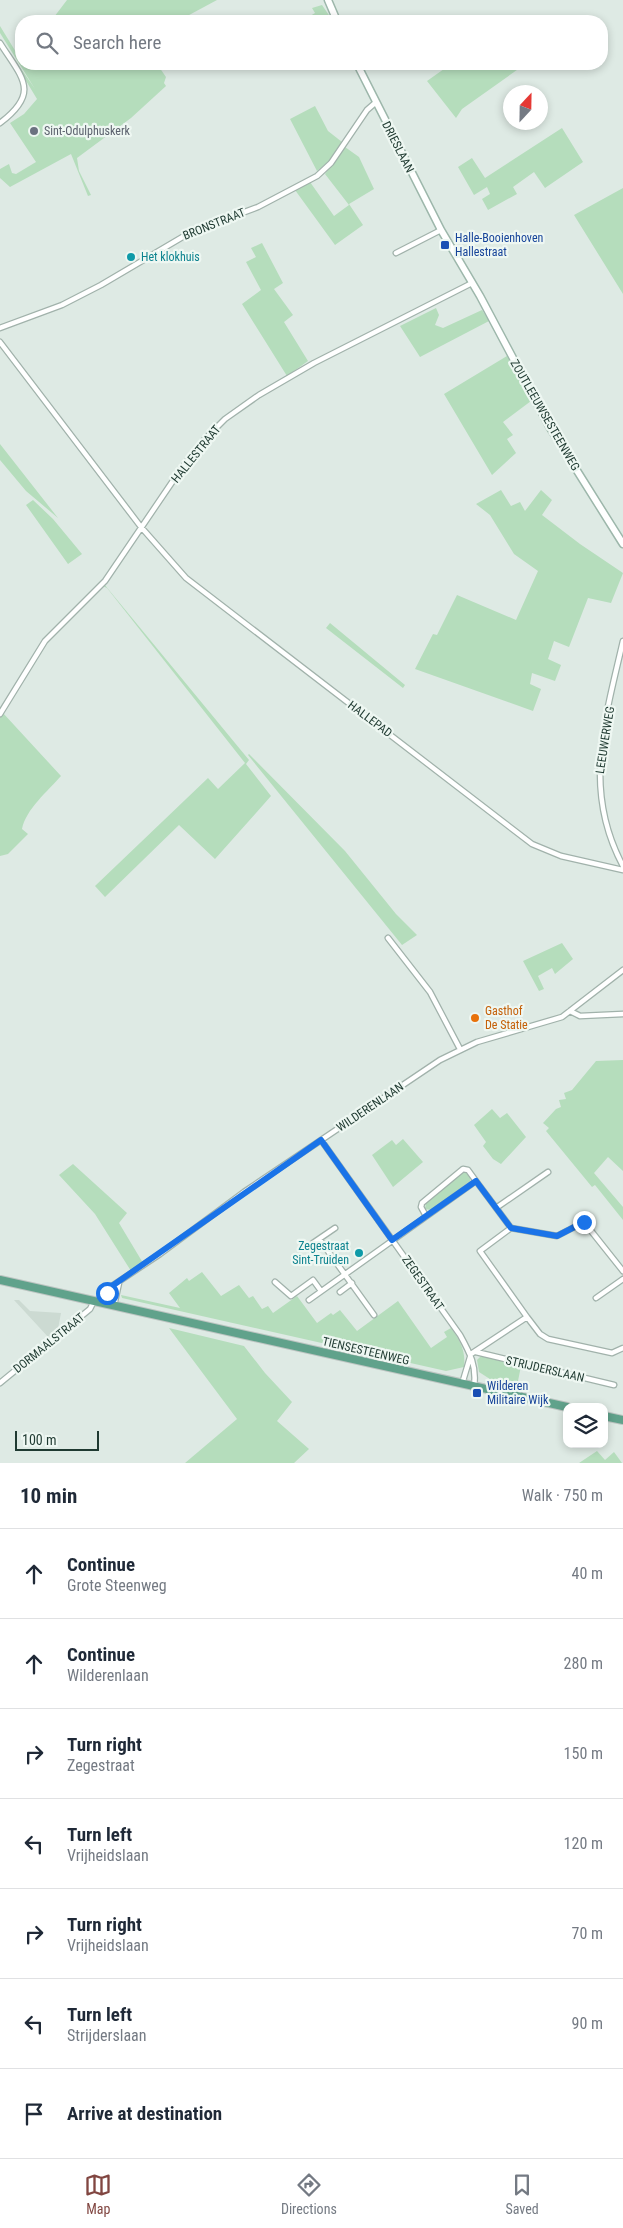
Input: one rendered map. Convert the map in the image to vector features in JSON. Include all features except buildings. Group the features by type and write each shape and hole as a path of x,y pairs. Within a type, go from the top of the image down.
{"main road":[{"name":"TIENSESTEENWEG","path":"0,1280 563,1406"},
{"path":"608,1417 623,1420"}],"street":[{"path":"328,0 334,15"},
{"path":"0,43 15,67"},
{"path":"0,123 22,103 25,92 17,70"},
{"name":"DRIESLAAN","path":"360,70 441,230 472,283"},
{"name":"BRONSTRAAT","path":"0,328 62,305 101,285 191,232 258,207 317,176 331,163 367,110 375,103"},
{"path":"396,253 441,230"},
{"name":"HALLESTRAAT","path":"0,714 45,642 105,581 203,442 219,424 240,408 314,362 472,283"},
{"name":"ZOUTLEEUWSESTEENWEG","path":"472,283 550,426 623,544"},
{"path":"0,342 141,528"},
{"name":"HALLEPAD","path":"141,528 186,578 409,747 515,832 551,853 623,870"},
{"name":"LEEUWERWEG","path":"623,641 598,772 602,810 623,866"},
{"path":"388,938 430,992 460,1049"},
{"name":"WILDERENLAAN","path":"103,1303 112,1286 119,1283 244,1192 440,1060 460,1049 492,1037 552,1022 570,1011 623,970"},
{"path":"570,1011 580,1016 623,1014"},
{"name":"ZEGESTRAAT","path":"321,1140 473,1353 476,1373 474,1387"},
{"path":"426,1216 421,1207 422,1203 463,1169 468,1170 511,1228 557,1236 584,1222 623,1271"},
{"path":"496,1208 548,1172"},
{"path":"308,1300 476,1181"},
{"path":"314,1243 335,1228"},
{"path":"511,1228 480,1251 540,1334 548,1339 612,1353 623,1348"},
{"path":"320,1240 374,1315"},
{"path":"596,1298 623,1279"},
{"path":"275,1282 291,1296 313,1280 321,1291"},
{"path":"114,1306 119,1283"},
{"path":"340,1292 352,1284"},
{"name":"DORMAALSTRAAT","path":"0,1383 90,1309 94,1301"},
{"path":"462,1384 473,1353 528,1317"},
{"name":"STRIJDERSLAAN","path":"473,1353 614,1385"}],"shaded area":[{"path":"14,1300 19,1300 30,1311 61,1313 57,1334 50,1339"}],"green space":[{"path":"67,0 217,0 189,15 56,15"},
{"path":"322,5 329,15 312,15 315,13 312,8"},
{"path":"0,26 15,50 15,57 0,33"},
{"path":"0,38 15,60 15,63"},
{"path":"19,70 22,70 35,89 23,70 161,70 166,77 164,83 166,86 131,118 77,158 79,171 91,195 88,196 71,154 10,187 0,178 0,169 9,164 12,173 16,174 36,162 10,123 24,114 37,99"},
{"path":"443,70 517,70 462,109 456,118 427,81"},
{"path":"315,106 328,131 342,142 328,162 317,171 290,119"},
{"path":"562,128 583,162 545,188 534,172 513,187 517,194 488,210 482,199 490,194 487,187 474,195 458,167 472,158 485,178"},
{"path":"345,147 359,157 374,189 349,204 363,225 335,245 295,190 310,182 334,216 349,205 325,174"},
{"path":"623,188 623,294 574,215"},
{"path":"262,243 283,283 274,289 293,315 284,322 308,361 287,376 242,304 261,290 246,262 256,257 251,248"},
{"path":"436,308 439,315 435,325 443,328 482,310 489,321 420,357 400,326"},
{"path":"507,356 531,401 503,422 513,435 507,439 516,453 492,475 444,394"},
{"path":"0,444 58,518 26,491 0,460"},
{"path":"501,490 511,506 520,502 525,511 541,490 552,500 542,515 623,573 611,603 588,598 569,647 554,641 548,659 561,665 555,681 532,673 530,684 541,689 533,711 415,669 433,634 437,635 457,595 516,620 538,571 514,554 490,515 476,504"},
{"path":"33,500 53,519 82,554 68,564 26,505"},
{"path":"104,584 249,760 246,764 271,796 215,859 179,825 105,897 95,886 208,778 218,789 245,763 107,588 103,586"},
{"path":"330,623 405,685 403,688 326,628"},
{"path":"3,713 61,776 28,814 22,829 28,834 8,854 0,856 0,718"},
{"path":"249,754 345,851 396,914 417,935 402,945"},
{"path":"562,943 573,959 555,974 552,968 538,976 544,989 539,991 523,961"},
{"path":"623,1060 623,1171 608,1157 594,1173 623,1207 623,1220 595,1185 592,1187 546,1131 549,1128 543,1123 556,1109 561,1107 559,1100 566,1099 564,1093 572,1090 596,1061"},
{"path":"492,1109 500,1118 507,1113 526,1137 501,1164 493,1159 483,1146 486,1142 474,1125"},
{"path":"403,1139 423,1162 393,1187 372,1155 392,1140 396,1145"},
{"path":"73,1164 127,1213 119,1223 143,1263 131,1271 95,1214 59,1175"},
{"path":"461,1172 467,1172 471,1176 470,1181 431,1210 425,1209 426,1203"},
{"path":"202,1272 221,1296 239,1285 249,1298 253,1296 262,1309 268,1306 273,1313 297,1296 317,1323 331,1313 333,1315 340,1310 357,1331 398,1301 431,1348 447,1337 444,1332 451,1328 462,1346 464,1367 446,1371 122,1298 121,1295 180,1308 169,1293 187,1278 189,1281"},
{"path":"169,1328 244,1346 265,1373 292,1402 277,1421 309,1449 294,1463 185,1463 237,1419"},
{"path":"481,1356 521,1366 517,1386 493,1381 479,1372 477,1360"},
{"path":"597,1451 605,1460 614,1452 622,1463 579,1463"}],"place":[{"name":"Sint-Odulphuskerk","path":"34,131"},
{"name":"Halle-Booienhoven Hallestraat","path":"445,245"},
{"name":"Het klokhuis","path":"131,257"},
{"name":"Gasthof De Statie","path":"475,1018"},
{"name":"Zegestraat Sint-Truiden","path":"359,1253"},
{"name":"Wilderen Militaire Wijk","path":"477,1393"}],"route":[{"path":"107,1293 112,1286 119,1283 244,1192 321,1140 392,1240 476,1181 511,1228 557,1236 584,1222"}]}
